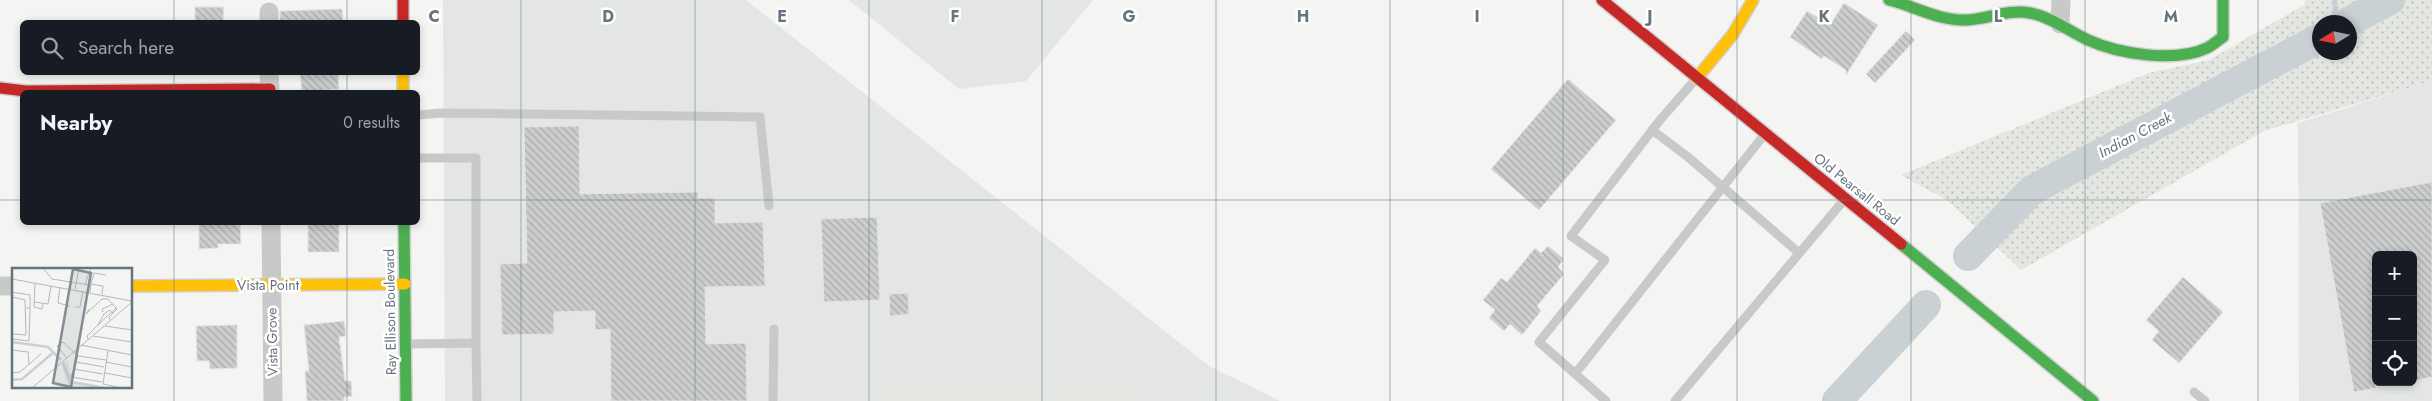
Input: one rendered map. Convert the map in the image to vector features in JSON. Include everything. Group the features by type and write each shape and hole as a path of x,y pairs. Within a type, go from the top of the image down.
{"street":[{"path":"403,0 403,20"},
{"name":"Old Pearsall Road","path":"1602,0 2092,401"},
{"path":"1697,78 1733,34 1753,0"},
{"path":"2060,24 2061,0"},
{"path":"1901,1 1935,16 1960,20 2026,12 2060,24 2088,39 2135,54 2164,55 2205,49 2223,36 2223,0"},
{"path":"403,75 403,90"},
{"path":"67,90 270,85"},
{"path":"0,88 20,90"},
{"name":"Vista Grove","path":"271,225 273,401"},
{"name":"Ray Ellison Boulevard","path":"404,225 406,401"},
{"name":"Vista Point","path":"132,286 405,284"}],"lane":[{"path":"1606,401 1539,342 1605,260 1571,236 1652,130 1697,78"},
{"path":"420,115 442,113 760,117 769,206"},
{"path":"1652,130 1799,253"},
{"path":"1575,374 1766,133"},
{"path":"420,158 476,158 476,401"},
{"path":"1675,401 1846,198"},
{"path":"773,401 774,329"},
{"path":"406,344 476,343"},
{"path":"2194,392 2205,401"}],"shaded area":[{"path":"443,0 746,0 1209,366 1280,401 445,401"},
{"path":"849,0 1093,0 1026,81 959,89"},
{"path":"2305,0 2432,0 2432,81 2264,131 2021,270 1948,201 1901,175 2149,73 2209,60 2304,5"},
{"path":"2432,81 2432,401 2299,401 2298,123"},
{"path":"1140,387 1140,401 877,401 877,391"}],"building":[{"path":"1844,3 1878,25 1846,75 1846,70 1824,56 1822,59 1790,37 1807,11 1830,25"},
{"path":"195,7 224,7 223,20 195,20"},
{"path":"342,9 343,20 280,20 280,11"},
{"path":"1906,31 1915,40 1875,83 1866,74"},
{"path":"300,75 338,75 339,89 302,90"},
{"path":"1568,79 1616,120 1539,210 1491,169"},
{"path":"579,126 580,194 698,192 698,198 715,198 715,223 763,222 765,286 705,287 706,344 746,343 747,401 611,401 610,329 595,330 595,311 554,312 554,334 502,335 500,264 527,263 524,127"},
{"path":"2432,182 2432,377 2417,380 2417,251 2372,251 2372,386 2376,386 2376,388 2354,392 2320,203"},
{"path":"877,217 880,300 824,302 821,219"},
{"path":"199,225 240,225 241,244 218,244 218,248 199,249"},
{"path":"308,225 339,225 339,252 308,252"},
{"path":"1548,246 1564,259 1558,267 1564,274 1537,306 1541,311 1522,335 1510,324 1504,331 1489,318 1495,310 1483,300 1501,278 1507,282 1535,248 1541,253"},
{"path":"2183,277 2223,312 2179,363 2152,340 2159,331 2146,320"},
{"path":"908,293 909,314 890,316 889,294"},
{"path":"344,321 346,336 339,337 345,381 351,381 352,396 344,397 344,401 307,401 305,371 309,371 304,325"},
{"path":"237,325 237,368 210,369 209,361 197,361 196,326"}],"waterway":[{"path":"2335,0 2335,15"},
{"name":"Indian Creek","path":"2357,17 2390,0"},
{"name":"Indian Creek","path":"1968,256 2032,190 2312,42"},
{"name":"Indian Creek","path":"1837,401 1926,305"}],"traffic: fast":[{"path":"1889,0 1936,16 1956,20 2014,12 2030,13 2053,21 2101,45 2131,53 2163,56 2194,53 2207,48 2223,37 2223,0"},
{"path":"404,225 406,401"},
{"path":"1901,244 2093,401"}],"traffic: slow":[{"path":"1697,78 1733,34 1753,0"},
{"path":"403,75 403,90"},
{"path":"132,286 405,284"}],"traffic: jam":[{"path":"403,0 403,20"},
{"path":"1602,0 1901,244"},
{"path":"0,88 20,90"},
{"path":"148,90 270,89"}]}
